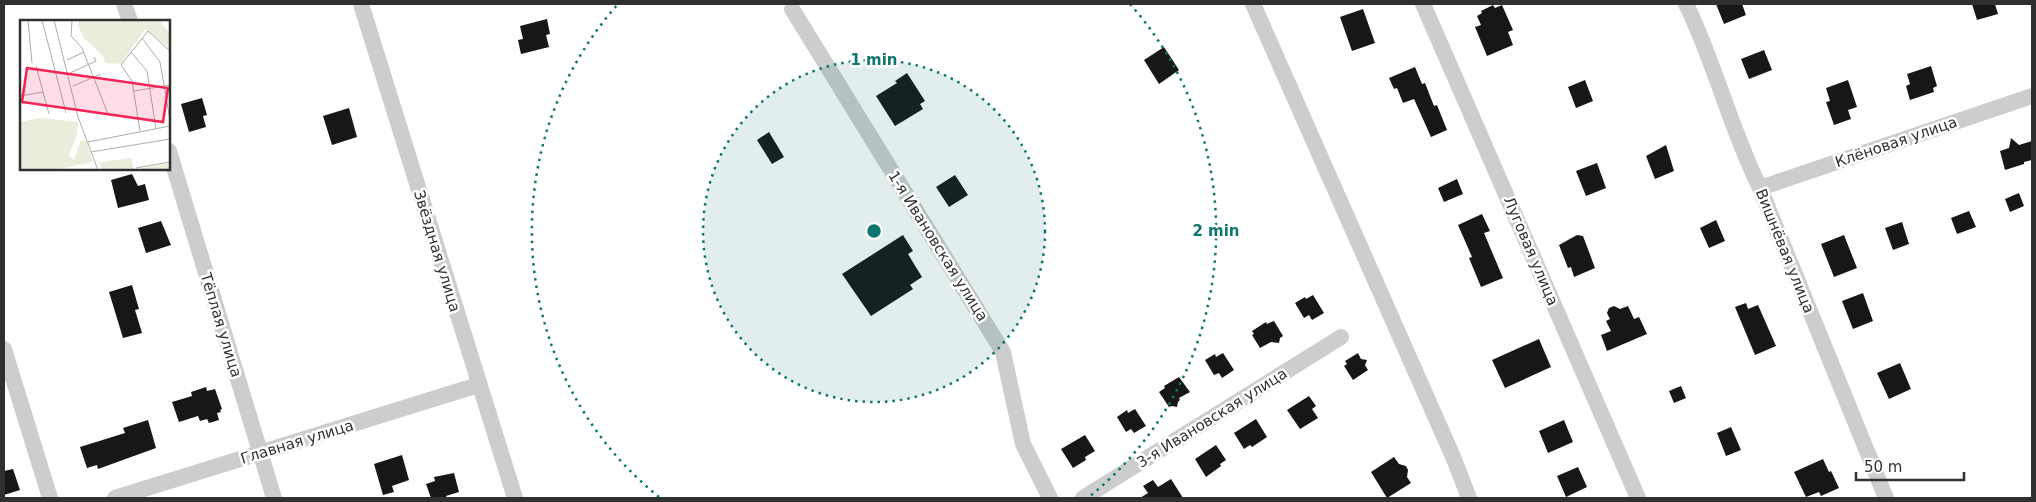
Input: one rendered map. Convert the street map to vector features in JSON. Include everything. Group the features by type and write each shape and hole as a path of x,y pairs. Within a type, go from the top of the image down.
{"street":[{"path":"124,4 130,20"},
{"name":"Звёздная улица","path":"361,4 478,385 515,498"},
{"path":"1253,4 1454,459 1469,498"},
{"name":"Луговая улица","path":"1423,4 1638,498"},
{"name":"Вишнёвая улица","path":"1686,4 1699,30 1745,158 1760,188 1886,498"},
{"name":"1-я Ивановская улица","path":"792,9 1002,352 1023,444 1050,498"},
{"name":"Клёновая улица","path":"1760,188 2032,96"},
{"name":"Тёплая улица","path":"170,154 274,498"},
{"name":"3-я Ивановская улица","path":"1083,498 1340,337"},
{"path":"4,349 50,498"},
{"name":"Главная улица","path":"115,498 478,385"}],"building":[{"path":"1716,4 1742,4 1746,15 1724,24"},
{"path":"1972,4 1995,4 1998,14 1977,20"},
{"path":"1493,5 1495,8 1502,5 1513,30 1508,32 1513,45 1487,56 1475,27 1481,25 1477,16 1482,13 1481,11"},
{"path":"1363,9 1375,43 1352,51 1340,17"},
{"path":"547,19 550,34 546,35 549,47 521,54 518,40 523,39 520,26"},
{"path":"1164,47 1179,70 1159,84 1144,60"},
{"path":"1764,50 1772,70 1749,79 1741,59"},
{"path":"1931,66 1937,86 1933,88 1934,92 1910,100 1906,86 1910,84 1907,74"},
{"path":"1415,67 1422,84 1425,83 1434,106 1437,105 1447,130 1431,137 1414,99 1403,103 1397,88 1394,89 1389,78"},
{"path":"907,73 925,101 920,104 923,109 895,126 876,96 897,83 895,81"},
{"path":"1585,80 1593,101 1576,108 1568,87"},
{"path":"1848,80 1857,107 1848,110 1851,119 1834,125 1826,102 1830,101 1826,88"},
{"path":"202,98 207,115 203,116 206,127 189,132 181,104"},
{"path":"349,108 357,137 332,145 323,116"},
{"path":"769,132 784,157 772,164 757,140"},
{"path":"2011,138 2019,145 2032,141 2032,160 2005,170 2000,151 2009,148"},
{"path":"1666,145 1674,171 1655,179 1646,156"},
{"path":"1597,163 1606,188 1586,196 1576,171"},
{"path":"132,174 138,186 145,184 149,200 118,208 111,180"},
{"path":"955,175 968,195 949,207 936,187"},
{"path":"1457,179 1463,194 1444,202 1438,188"},
{"path":"2019,193 2024,206 2010,212 2005,199"},
{"path":"1969,211 1976,227 1957,234 1951,218"},
{"path":"1482,214 1490,231 1484,233 1503,278 1481,287 1469,258 1472,257 1458,225"},
{"path":"1716,220 1725,241 1709,248 1700,228"},
{"path":"161,221 171,245 146,253 138,228"},
{"path":"1902,222 1909,244 1893,250 1885,228"},
{"path":"903,235 913,251 908,254 922,277 910,285 913,289 871,316 842,274"},
{"path":"1577,235 1583,236 1595,268 1574,277 1571,267 1568,268 1559,245"},
{"path":"1844,235 1857,268 1834,277 1821,244"},
{"path":"132,285 139,309 135,310 142,333 123,338 109,292"},
{"path":"1863,293 1873,321 1853,329 1842,301"},
{"path":"1313,295 1324,313 1312,320 1309,315 1304,318 1295,303"},
{"path":"1746,303 1748,309 1758,305 1776,346 1755,355 1735,307"},
{"path":"1614,306 1620,309 1628,306 1634,319 1639,317 1647,334 1607,351 1601,335 1611,331 1606,321 1610,319 1607,313 1609,308"},
{"path":"1274,321 1283,336 1280,338 1279,343 1271,342 1260,348 1252,335 1254,334 1252,331 1266,322 1267,324"},
{"path":"1539,339 1551,367 1505,388 1492,360"},
{"path":"1223,353 1234,370 1222,378 1219,373 1214,375 1205,360 1215,354 1216,357"},
{"path":"1358,353 1361,359 1367,360 1365,365 1368,370 1353,380 1344,366 1347,364 1345,361"},
{"path":"1900,363 1911,389 1889,399 1877,373"},
{"path":"1179,377 1190,392 1179,398 1177,407 1169,407 1159,392 1165,388 1164,386"},
{"path":"1681,386 1686,398 1674,403 1669,391"},
{"path":"206,387 207,391 215,389 222,409 220,410 221,412 217,413 219,420 209,423 207,419 200,421 198,416 179,422 172,402 192,396 191,392"},
{"path":"1309,396 1316,406 1312,409 1318,418 1300,429 1287,410"},
{"path":"1135,409 1146,426 1134,433 1131,429 1126,432 1117,417 1127,410 1128,413"},
{"path":"1256,419 1267,437 1252,447 1250,445 1244,449 1234,433"},
{"path":"148,420 156,448 98,469 97,465 87,468 80,447 125,433 123,428"},
{"path":"1564,420 1573,442 1548,453 1539,431"},
{"path":"1731,427 1741,450 1726,456 1717,433"},
{"path":"1085,435 1095,451 1085,457 1086,460 1073,468 1061,449"},
{"path":"1216,445 1226,460 1206,477 1195,459"},
{"path":"402,455 409,480 392,486 394,492 383,495 374,464"},
{"path":"1394,457 1399,464 1406,466 1408,470 1407,477 1411,483 1387,498 1371,472"},
{"path":"1823,459 1839,488 1821,496 1819,492 1806,497 1794,472"},
{"path":"1578,467 1587,487 1566,497 1557,476"},
{"path":"13,469 20,490 4,495 4,471"},
{"path":"454,473 459,492 446,496 447,498 431,498 426,484 435,481 434,477"},
{"path":"1171,479 1183,498 1140,498 1148,493 1143,486 1153,480 1158,487"}]}
